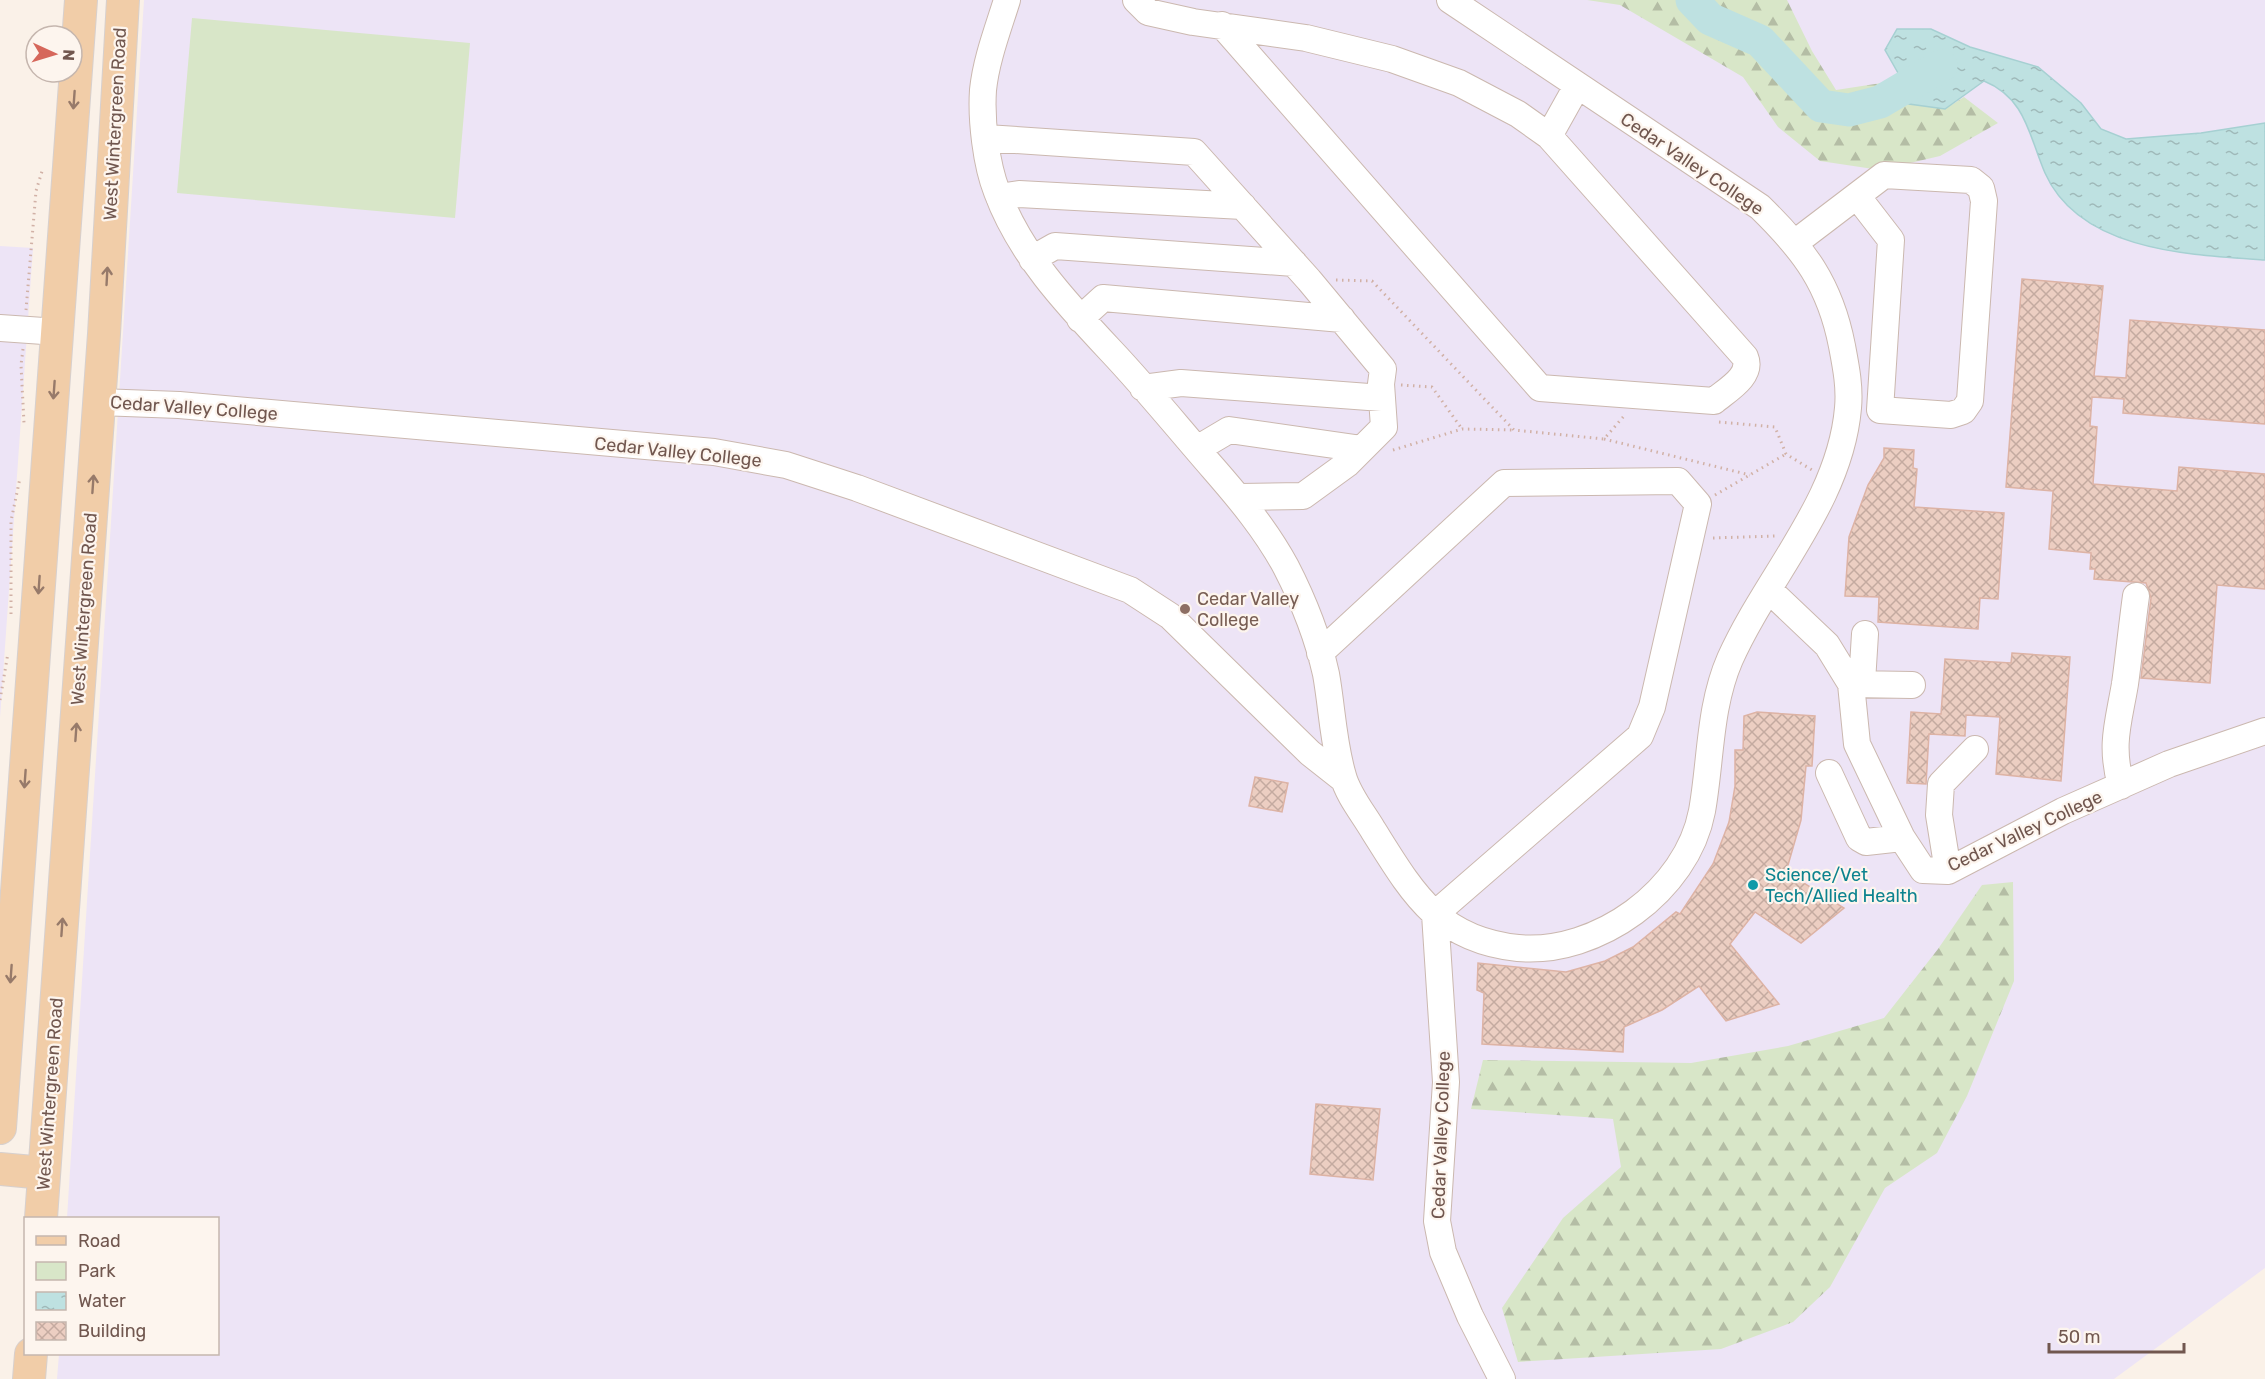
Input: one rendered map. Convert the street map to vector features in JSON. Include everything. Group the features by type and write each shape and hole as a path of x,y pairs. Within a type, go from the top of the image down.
{"main road":[{"path":"0,1128 81,0"},
{"name":"West Wintergreen Road","path":"41,1217 104,334 123,0"},
{"path":"58,332 104,334"},
{"path":"0,1169 44,1173"},
{"path":"29,1379 31,1355"}],"lane":[{"name":"Cedar Valley College","path":"1007,0 983,90 987,157 999,197 1023,248 1080,319 1240,497 1285,565 1303,604 1325,668 1343,779 1398,873 1449,927 1470,939 1541,950 1569,945 1595,934 1639,908 1670,877 1692,840 1701,814 1709,743 1728,664 1829,481 1843,437 1848,408 1848,378 1837,322 1825,289 1796,242 1760,207 1450,0"},
{"path":"1136,0 1148,12 1306,38 1392,59 1459,84 1518,114 1549,136 1745,357 1748,364 1746,373 1714,401 1540,388 1222,25"},
{"path":"1549,136 1577,86"},
{"path":"986,138 1194,152 1294,263 1383,369 1381,391 1384,427 1372,451 1347,464 1303,496 1240,497"},
{"path":"1796,242 1884,175 1971,180 1981,188 1984,201 1970,400 1963,411 1951,415 1848,408"},
{"path":"999,197 1019,194 1243,206"},
{"path":"1857,196 1892,240 1880,410"},
{"path":"1032,259 1055,246 1294,263"},
{"path":"1080,319 1104,298 1342,320"},
{"path":"12,329 58,332"},
{"path":"1143,388 1181,383 1381,391"},
{"name":"Cedar Valley College","path":"99,402 179,405 714,452 786,465 857,488 1130,590 1170,616 1310,753 1343,779"},
{"path":"1197,449 1229,430 1372,451"},
{"path":"1320,653 1504,483 1678,482 1698,504 1653,707 1640,736 1435,914"},
{"name":"Cedar Valley College","path":"1769,590 1827,645 1856,683 1857,744 1902,838 1923,870 1948,871 2063,811 2169,764 2265,731"},
{"path":"2121,786 2114,759 2115,729 2125,684 2136,596"},
{"path":"1864,634 1856,683 1912,685"},
{"path":"1948,871 1939,815 1941,784 1975,749"},
{"path":"1829,773 1859,837 1866,842 1902,838"},
{"name":"Cedar Valley College","path":"1435,914 1446,1082 1437,1221 1443,1252 1470,1316 1502,1379"}],"path":[{"path":"25,428 21,364 12,329 36,191 45,158"},
{"path":"1381,391 1432,387 1462,429"},
{"path":"1372,451 1462,429 1514,430"},
{"path":"1604,439 1750,475"},
{"path":"1698,504 1786,454"},
{"path":"11,623 11,521 21,475"},
{"path":"1711,538 1800,535"},
{"path":"0,700 9,646"}],"shaded area":[{"name":"Cedar Valley College","path":"144,0 2265,0 2265,1268 2114,1379 57,1379 59,1355 219,1355 219,1217 67,1217"},
{"path":"0,246 33,248 0,718"}],"green space":[{"path":"1587,0 1787,0 1812,51 1836,90 1901,80 1909,104 1945,109 1964,97 1998,123 1940,156 1880,170 1820,161 1778,127 1743,77 1620,5"},
{"path":"192,18 470,43 455,218 177,193"},
{"path":"2013,882 2014,981 1967,1096 1937,1153 1885,1188 1830,1287 1793,1322 1721,1349 1518,1362 1502,1308 1563,1218 1621,1167 1613,1119 1471,1109 1483,1060 1691,1063 1788,1046 1884,1018 1938,949 1982,885"}],"water":[{"path":"1897,29 1931,29 1970,47 2038,67 2081,103 2101,129 2126,139 2201,133 2265,123 2265,260 2173,251 2141,244 2111,234 2084,219 2062,199 2045,173 2030,132 2018,108 1998,88 1984,81 1945,109 1909,104 1898,73 1885,50"}],"building":[{"path":"2022,279 2103,286 2094,376 2126,378 2130,320 2265,330 2265,424 2123,413 2124,399 2092,397 2090,426 2097,427 2093,484 2177,491 2179,467 2265,474 2265,589 2217,585 2210,683 2141,678 2151,598 2146,583 2094,579 2095,569 2090,569 2091,553 2049,549 2053,491 2006,487"},
{"path":"1884,448 1914,450 1913,468 1917,469 1914,507 2004,513 1998,599 1980,598 1978,629 1878,622 1879,597 1845,596 1849,537 1868,485 1884,458"},
{"path":"2012,653 2070,657 2061,781 1996,774 2000,717 1966,715 1965,736 1929,734 1926,784 1907,783 1911,712 1941,714 1945,659 2011,663"},
{"name":"Science/Vet Tech/Allied Health","path":"1757,712 1815,716 1812,766 1806,766 1801,820 1786,872 1844,908 1801,943 1755,912 1730,944 1779,1004 1726,1021 1699,986 1662,1010 1624,1027 1623,1052 1482,1044 1484,993 1477,990 1478,963 1566,972 1605,961 1633,947 1676,912 1680,914 1713,864 1729,822 1735,786 1735,750 1743,750 1744,716"},
{"path":"1255,777 1288,783 1282,812 1249,806"},
{"path":"1316,1104 1380,1109 1373,1180 1310,1174"}],"waterway":[{"path":"1692,0 1710,19 1760,41 1821,106 1849,110 1880,102 1941,66"}],"place":[{"name":"Cedar Valley College","path":"1185,609"},
{"name":"Science/Vet Tech/Allied Health","path":"1753,885"}]}
